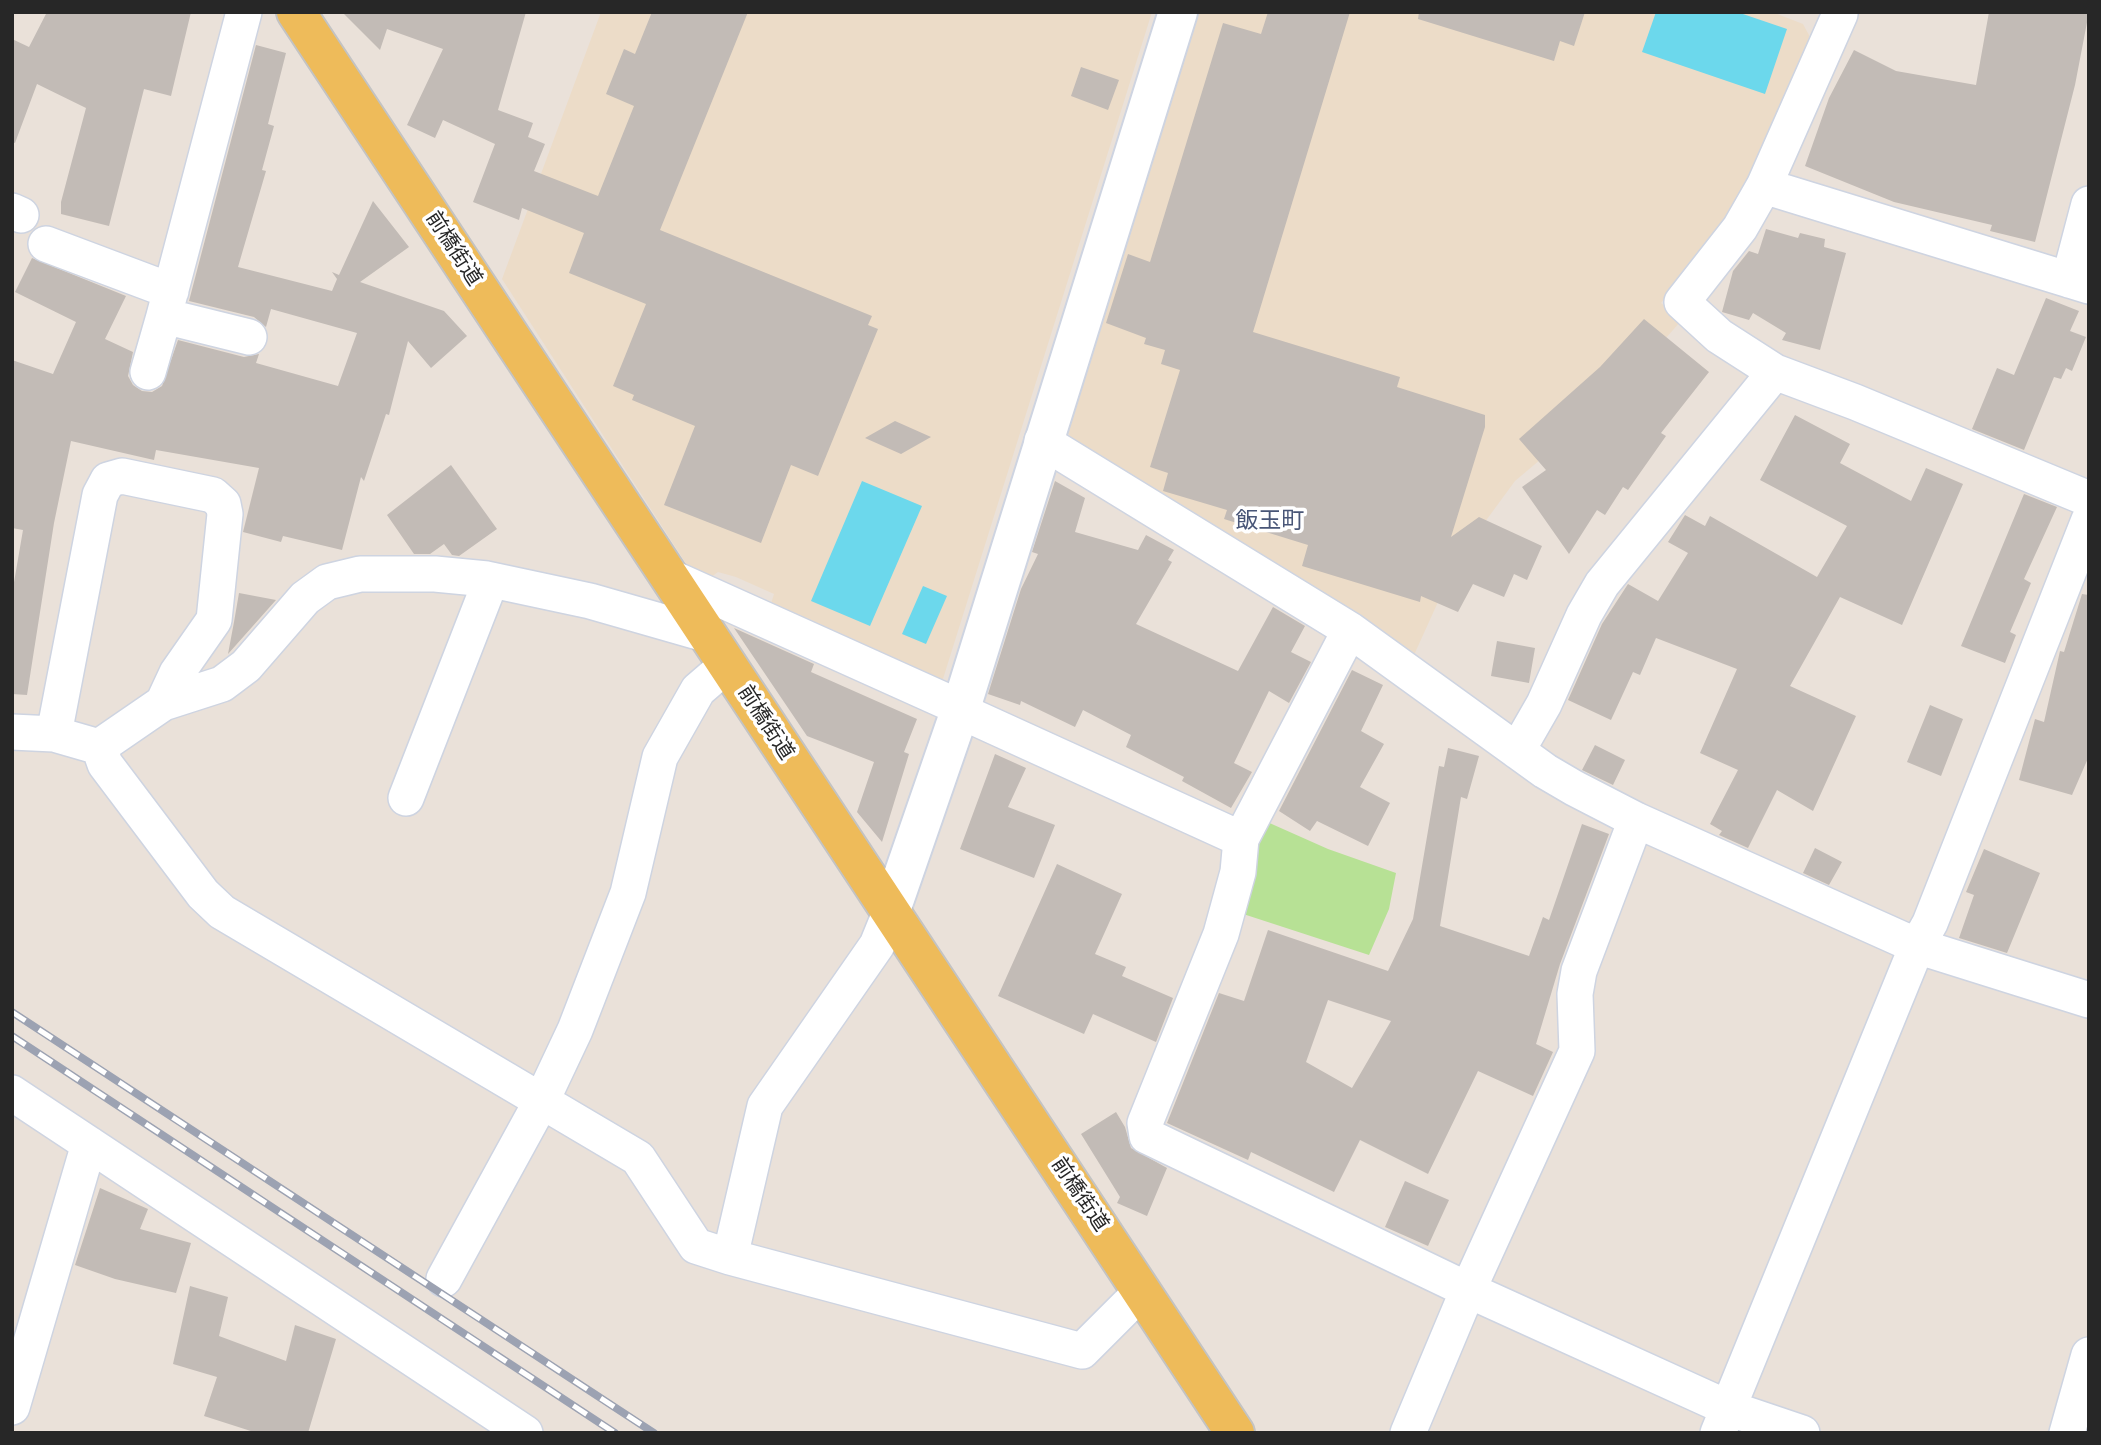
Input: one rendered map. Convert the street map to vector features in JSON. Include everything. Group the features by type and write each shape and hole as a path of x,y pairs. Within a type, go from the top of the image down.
{"main road":[{"name":"前橋街道","path":"296,12 1235,1433"}],"street":[{"path":"148,372 244,12"},
{"path":"730,1257 765,1106 877,944 890,913 960,710 1178,12"},
{"path":"1840,13 1764,186 1740,228 1682,302 1719,336 1775,372 2089,499"},
{"path":"1764,186 2079,283 2089,204"},
{"path":"47,244 167,304 249,337"},
{"path":"1517,751 1544,704 1584,615 1602,584 1775,372"},
{"path":"1042,441 1350,630 1555,777 1636,820 1917,946 2089,1000"},
{"path":"54,734 100,495 108,480 122,476 213,495 223,504 225,514 214,620 177,673 163,703"},
{"path":"1723,1420 1917,946 1930,923 2089,520"},
{"path":"99,747 163,703 222,684 246,666 305,598 327,582 370,574 435,575 491,580 590,601 705,634"},
{"path":"670,577 1241,839"},
{"path":"406,797 491,580"},
{"path":"1350,630 1241,839 1238,872 1220,934 1145,1123 1147,1136 1468,1290 1723,1420 1802,1433"},
{"path":"444,1279 541,1102 575,1030 628,893 660,757 698,690 727,665"},
{"path":"12,732 54,734 99,747 113,775 203,894 222,912 638,1158 696,1246 1082,1352 1142,1290"},
{"path":"1408,1433 1468,1290 1577,1051 1575,994 1579,971 1636,820"},
{"path":"12,1093 525,1433"},
{"path":"12,1407 89,1144"},
{"path":"2067,1433 2089,1355"}],"shaded area":[{"path":"601,12 1152,12 942,682 769,610 774,594 736,577 718,572 700,585 502,279"},
{"path":"1194,12 1772,12 1803,24 1810,37 1733,212 1661,303 1681,321 1611,400 1515,481 1457,560 1414,655 1073,444 1064,423"}],"green space":[{"path":"1265,821 1328,849 1396,873 1389,909 1369,955 1234,911"}],"water":[{"path":"1656,12 1737,12 1787,29 1765,94 1642,52"},
{"path":"862,481 922,506 870,626 811,601"},
{"path":"923,586 947,596 926,644 902,634"}],"building":[{"path":"47,12 191,12 171,96 144,89 109,226 61,214 61,202 86,108 37,84 15,143 12,142 12,39 29,47"},
{"path":"342,12 526,12 498,110 533,123 528,137 545,144 534,171 598,196 634,106 606,94 624,49 635,54 652,12 748,12 660,230 872,316 868,325 878,329 818,476 791,465 761,543 664,505 695,426 632,400 634,395 613,386 646,304 569,273 584,233 522,208 519,220 473,202 495,144 443,120 435,138 407,125 443,49 387,29 380,50"},
{"path":"1268,12 1350,12 1253,332 1400,377 1397,387 1485,415 1485,427 1451,537 1479,517 1542,546 1527,580 1514,574 1504,597 1473,584 1458,612 1421,596 1420,602 1302,566 1308,545 1224,519 1227,510 1163,491 1168,473 1150,467 1180,370 1161,364 1165,350 1144,344 1146,338 1106,323 1128,254 1150,262 1223,23 1261,34"},
{"path":"1419,12 1585,12 1574,46 1560,41 1554,61 1418,19"},
{"path":"1989,12 2089,12 2075,85 2035,242 1990,231 1992,225 1894,202 1805,166 1829,98 1854,50 1896,71 1976,85"},
{"path":"256,45 286,53 268,124 274,126 262,170 266,171 238,267 332,291 337,279 332,272 339,275 373,201 409,247 360,282 444,311 467,336 431,368 408,341 389,415 386,414 364,481 361,477 342,550 283,536 281,542 243,532 259,468 156,450 154,460 71,441 54,523 27,695 12,694 12,594 23,530 12,528 12,360 53,374 76,322 15,292 32,258 126,296 105,339 133,352 128,376 133,385 142,391 152,392 162,386 178,340 244,357 259,354 256,363 338,386 357,333 271,309 266,327 254,317 189,301"},
{"path":"1081,67 1119,80 1108,110 1071,96"},
{"path":"1766,229 1798,238 1800,233 1825,239 1824,247 1846,253 1820,350 1782,340 1786,333 1753,313 1749,320 1722,312 1733,271 1749,251 1758,254"},
{"path":"2046,298 2079,311 2070,331 2086,337 2072,371 2066,368 2061,379 2054,377 2024,450 1972,429 1997,368 2014,375"},
{"path":"1644,319 1709,372 1661,433 1666,436 1628,490 1623,487 1605,515 1597,510 1569,554 1522,487 1546,470 1519,439 1600,367"},
{"path":"1795,415 1850,444 1840,463 1911,501 1926,468 1963,484 1902,625 1840,597 1790,686 1856,716 1813,811 1777,790 1748,848 1719,835 1722,831 1710,824 1738,770 1700,753 1737,669 1656,638 1640,675 1633,672 1611,720 1568,700 1602,624 1628,584 1658,601 1688,553 1668,542 1685,515 1705,526 1710,516 1817,577 1847,526 1760,480"},
{"path":"895,421 931,437 901,454 865,438"},
{"path":"451,465 497,529 459,556 452,555 444,544 430,554 414,554 387,515"},
{"path":"1055,481 1085,498 1075,532 1138,550 1146,535 1174,550 1168,560 1172,562 1136,624 1238,671 1273,607 1305,626 1291,652 1311,662 1289,703 1269,691 1234,763 1252,772 1231,808 1182,781 1184,777 1126,747 1131,735 1083,710 1075,727 1021,701 1020,705 988,694 1021,589 1038,554 1032,552"},
{"path":"2024,494 2057,507 2024,579 2031,583 2010,632 2016,635 2005,663 1961,646"},
{"path":"239,593 276,600 228,654 234,622"},
{"path":"2082,594 2089,595 2089,756 2072,795 2019,780 2035,719 2044,722 2060,651 2064,652"},
{"path":"734,628 814,664 811,672 917,719 904,752 909,754 882,842 857,812 874,762 807,736"},
{"path":"1497,641 1535,648 1529,683 1491,676"},
{"path":"1352,670 1383,685 1361,731 1384,744 1360,787 1390,803 1368,846 1317,821 1310,831 1279,811"},
{"path":"1930,705 1963,719 1941,776 1907,762"},
{"path":"1595,745 1625,760 1613,785 1582,770"},
{"path":"1448,748 1479,756 1467,799 1461,797 1440,926 1529,956 1543,917 1549,920 1582,824 1609,834 1560,964 1536,1044 1553,1052 1533,1096 1478,1071 1428,1174 1360,1140 1334,1192 1251,1152 1248,1160 1167,1123 1219,993 1244,1001 1268,930 1388,971 1413,919 1439,766 1444,767","holes":["1328,1000 1391,1021 1352,1088 1306,1062"]},
{"path":"995,754 1026,768 1008,807 1055,825 1034,878 960,849"},
{"path":"1815,848 1842,862 1829,885 1803,873"},
{"path":"1984,849 2040,873 2007,953 1959,938 1974,895 1966,892"},
{"path":"1057,864 1122,894 1095,954 1126,967 1122,976 1173,998 1156,1042 1093,1014 1084,1034 998,996"},
{"path":"1116,1112 1125,1127 1131,1148 1167,1168 1147,1216 1117,1203 1120,1197 1081,1134"},
{"path":"1405,1181 1449,1200 1428,1246 1385,1227"},
{"path":"100,1188 148,1209 140,1229 191,1243 176,1293 115,1279 75,1265"},
{"path":"190,1286 228,1297 219,1336 286,1361 295,1325 336,1339 308,1433 257,1433 204,1416 217,1377 173,1364"}],"railway":[{"path":"12,1012 654,1433"},
{"path":"12,1036 615,1433"}],"district":[{"name":"飯玉町","path":"1270,522"}]}
